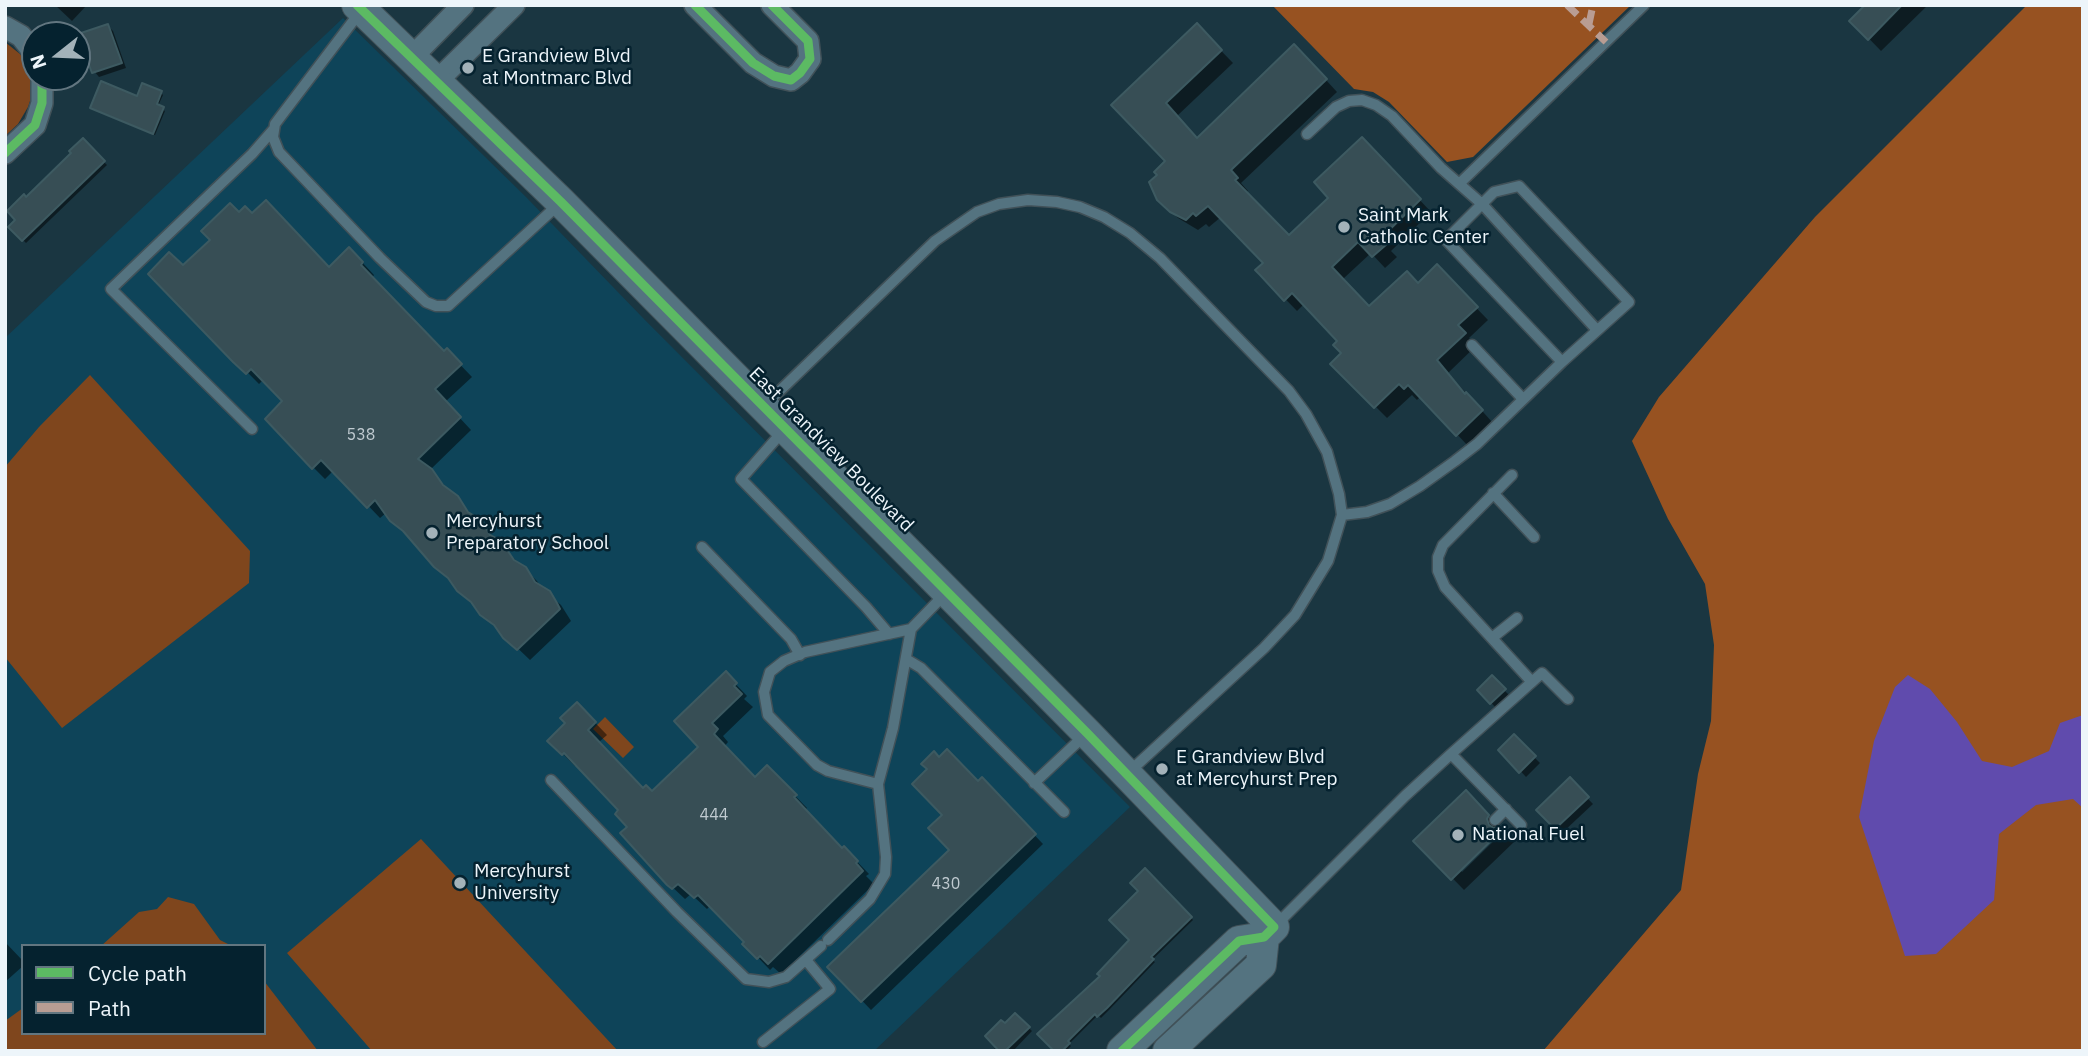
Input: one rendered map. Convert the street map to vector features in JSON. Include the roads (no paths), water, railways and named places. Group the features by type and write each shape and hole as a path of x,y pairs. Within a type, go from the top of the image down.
{"street":[{"path":"412,57 463,5"},
{"path":"437,81 513,5"},
{"path":"695,5 754,64 774,76 791,80 810,59 808,41 772,5"},
{"name":"East Grandview Boulevard","path":"359,8 561,202 1087,733 1269,932"},
{"path":"5,27 21,36"},
{"path":"5,153 35,125 42,103 42,91"},
{"path":"1122,1051 1239,941 1269,932"},
{"path":"1168,1051 1261,965 1269,932"}],"lane":[{"path":"1460,183 1644,5"},
{"path":"252,429 111,289 252,154 273,130 359,8"},
{"path":"1307,134 1336,107 1349,101 1362,100 1376,105 1392,117 1441,168 1482,204 1597,330"},
{"path":"273,130 279,152 380,258 426,302 436,306 448,306 470,288 561,202"},
{"path":"1342,515 1378,508 1420,486 1477,444 1629,302 1519,186 1494,192 1446,240 1562,362"},
{"path":"764,407 935,241 977,212 999,204 1028,200 1080,207 1104,216 1160,258 1289,391 1306,415 1327,452 1342,515 1328,561 1295,615 1265,648 1126,775"},
{"path":"1472,345 1524,399"},
{"path":"785,429 741,479 889,634"},
{"path":"1512,475 1443,545 1438,557 1438,571 1445,587 1532,682"},
{"path":"1493,493 1534,537"},
{"path":"702,547 791,639 800,654"},
{"path":"878,784 828,771 817,765 768,715 764,692 770,672 784,661 800,654 911,629 947,592"},
{"path":"1492,638 1517,618"},
{"path":"551,780 677,912 746,979 769,982 786,977 870,899 885,874 886,857 878,784 893,728 911,629"},
{"path":"906,659 921,668 1063,812"},
{"path":"1269,932 1405,796 1542,673 1568,699"},
{"path":"1034,783 1087,733"},
{"path":"1451,754 1521,825"},
{"path":"1495,820 1506,809"},
{"path":"763,1042 830,989 806,960"}],"place":[{"name":"E Grandview Blvd at Montmarc Blvd","path":"468,68"},
{"name":"Saint Mark Catholic Center","path":"1344,227"},
{"name":"Mercyhurst Preparatory School","path":"432,533"},
{"name":"E Grandview Blvd at Mercyhurst Prep","path":"1162,769"},
{"name":"National Fuel","path":"1458,835"},
{"name":"Mercyhurst University","path":"460,883"}]}
